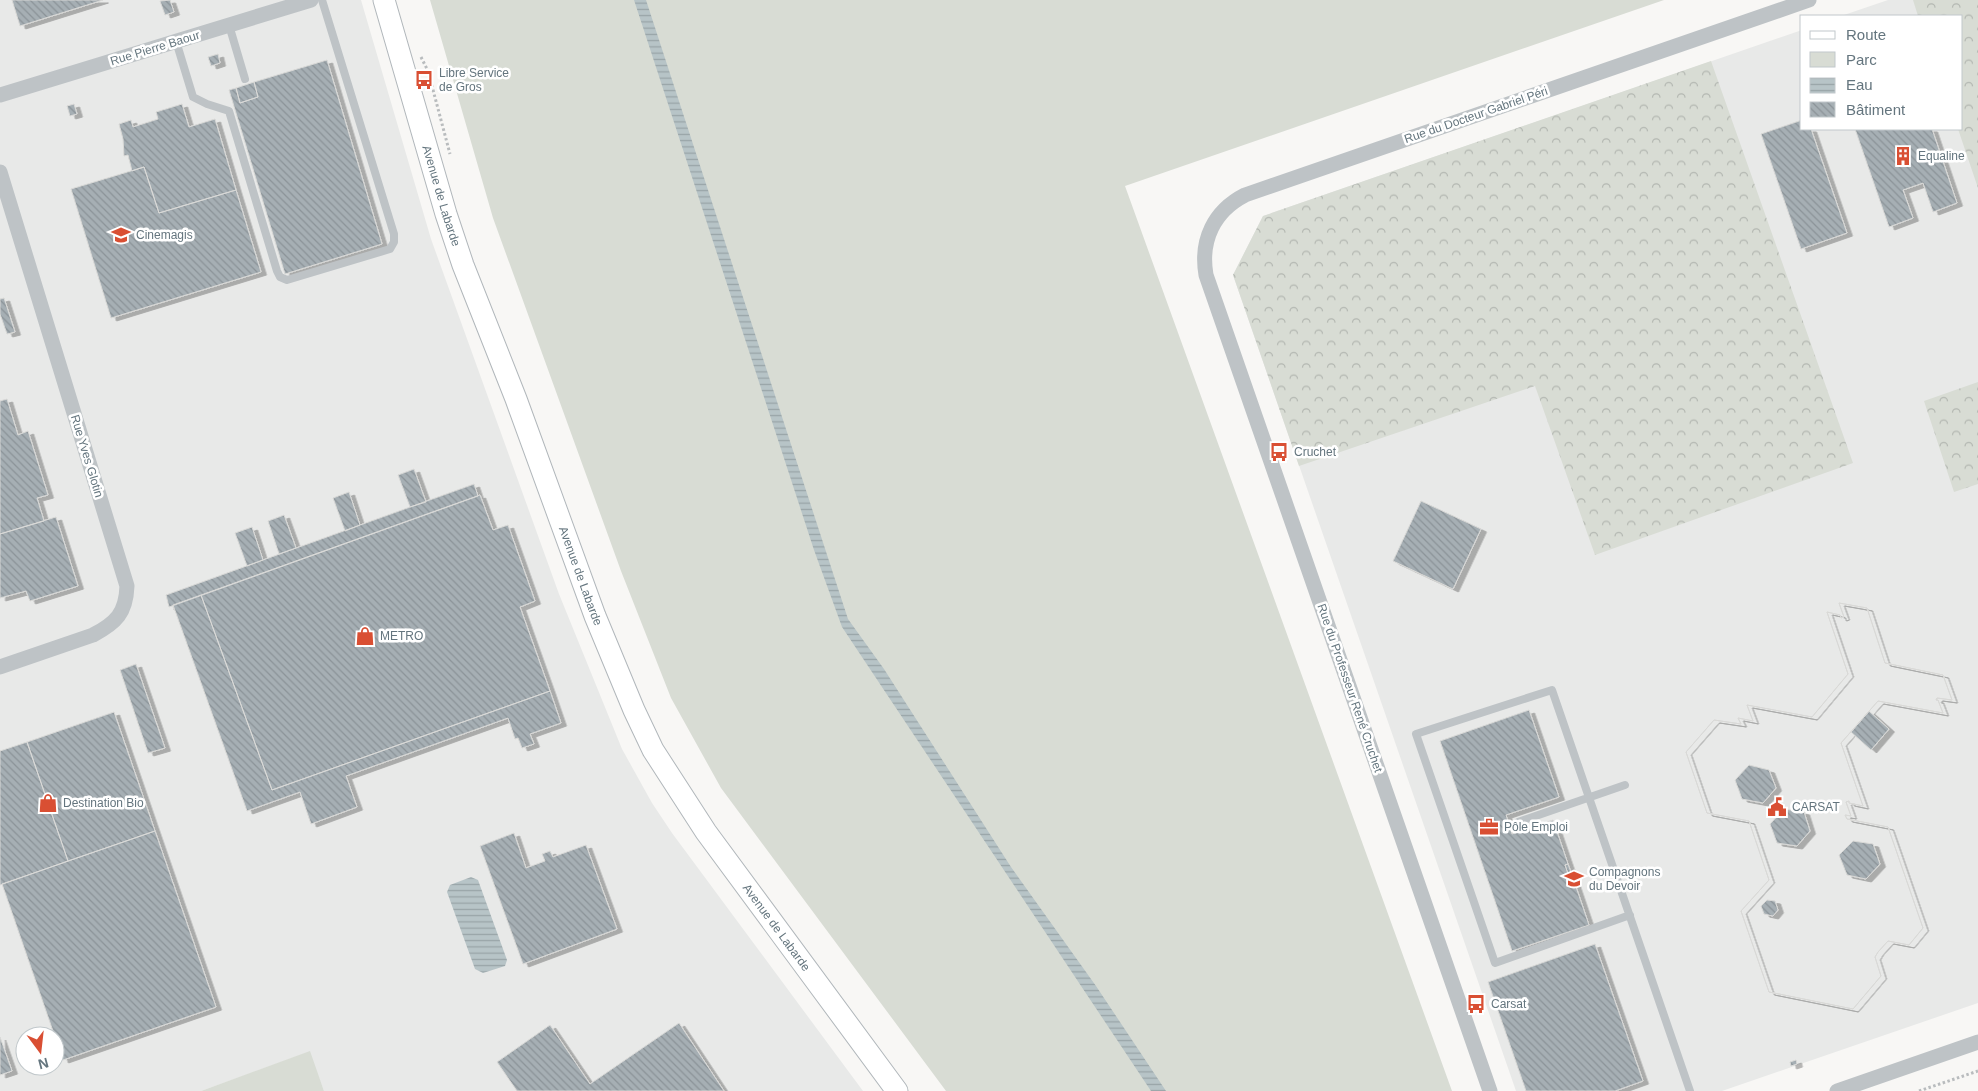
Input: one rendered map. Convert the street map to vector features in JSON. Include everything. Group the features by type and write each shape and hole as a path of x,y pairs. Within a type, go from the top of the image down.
{"main road":[{"name":"Avenue de Labarde","path":"384,0 446,214 463,265 519,408 595,616 634,710 653,750 706,832 897,1091"}],"street":[{"name":"Rue Pierre Baour","path":"0,95 311,0"},
{"name":"Rue du Docteur Gabriel Péri","path":"1210,286 1206,275 1204,251 1210,229 1224,209 1245,195 1809,0"},
{"name":"Rue Yves Glotin","path":"0,172 127,586 126,600 121,612 114,622 104,629 93,635 0,667"},
{"name":"Rue du Professeur René Cruchet","path":"1210,286 1490,1091"},
{"path":"1837,1091 1978,1042"}],"lane":[{"path":"176,42 193,97 229,111 277,270 280,277 286,280 390,248 394,242 394,234 322,0"},
{"path":"229,25 245,79"},
{"path":"1630,915 1495,962 1416,734 1552,690 1630,915 1690,1091"},
{"path":"1518,822 1625,785"}],"path":[{"path":"418,50 428,71 450,156"},
{"path":"1919,1091 1978,1070"}],"shaded area":[{"path":"0,0 361,0 431,239 559,594 622,749 652,803 672,833 863,1091 324,1091 309,1052 201,1091 0,1091"},
{"path":"1888,0 1978,0 1978,1003 1722,1091 1516,1091 1233,275 1263,216 1800,31 1800,130 1963,130 1963,15 1844,15"}],"green space":[{"path":"430,0 1664,0 1125,186 1452,1091 946,1091 721,788 671,698 621,571 493,218"},
{"path":"1913,0 1978,0 1978,188 1958,130 1963,130 1963,15 1918,15"},
{"path":"1711,61 1853,463 1595,555 1535,386 1299,466 1233,275 1263,216"},
{"path":"1978,382 1978,484 1954,492 1924,401"},
{"path":"310,1051 324,1091 201,1091"}],"water":[{"path":"634,0 646,0 848,619 884,669 1011,867 1096,986 1166,1091 1151,1091 842,627 814,550"},
{"path":"471,877 478,880 507,960 505,966 483,973 475,969 447,892 450,885"}],"building":[{"path":"12,0 103,0 20,26"},
{"path":"170,0 174,12 165,15 160,1"},
{"path":"218,54 220,63 211,66 208,57"},
{"path":"327,60 382,244 285,274 229,90 236,88 240,103 258,97 254,82"},
{"path":"254,82 258,97 240,103 236,88"},
{"path":"74,104 77,114 70,116 67,106"},
{"path":"182,104 189,127 215,119 236,190 159,213 144,167 132,171 128,155 124,156 123,139 119,124 131,120 133,127 158,119 156,112"},
{"path":"1800,121 1800,130 1811,130 1847,233 1801,249 1761,134"},
{"name":"Equaline","path":"1855,130 1932,130 1957,203 1933,212 1923,183 1903,190 1913,218 1889,227"},
{"path":"144,167 159,213 236,190 261,272 111,318 71,189"},
{"path":"4,298 15,332 7,334 0,314 0,299"},
{"path":"7,399 18,435 28,431 48,495 37,498 44,521 0,534 0,401"},
{"path":"414,469 426,502 410,507 398,475"},
{"path":"474,484 478,496 169,607 166,595"},
{"path":"349,492 360,525 345,531 333,498"},
{"path":"480,495 493,530 508,525 535,601 520,607 550,691 272,790 201,595"},
{"path":"1421,501 1481,529 1453,589 1393,561"},
{"path":"284,515 296,548 279,554 268,521"},
{"path":"56,517 78,586 30,601 26,591 0,598 0,534"},
{"path":"252,527 263,560 247,566 235,533"},
{"path":"201,595 272,790 550,691 561,723 530,734 534,744 522,748 518,738 515,739 508,718 346,776 357,807 311,824 300,792 247,811 173,605"},
{"name":"CARSAT","path":"1839,603 1867,608 1885,663 1943,675 1952,700 1937,698 1936,700 1938,700 1943,713 1878,701 1841,743 1863,806 1849,803 1849,801 1846,802 1851,816 1845,815 1847,819 1888,827 1923,928 1909,945 1888,941 1878,952 1875,957 1881,976 1853,1009 1769,992 1741,911 1769,880 1749,821 1707,813 1686,752 1714,720 1741,724 1738,718 1753,721 1747,705 1812,717 1848,674 1827,612 1840,615 1841,618 1844,617","holes":["1749,765 1769,770 1776,788 1763,803 1742,799 1735,780","1784,809 1804,812 1810,831 1797,846 1777,843 1770,824","1853,841 1873,844 1880,864 1866,879 1847,875 1839,855","1767,900 1775,901 1778,910 1773,916 1764,914 1761,906"]},
{"name":"CARSAT","path":"1839,603 1867,608 1885,663 1943,675 1952,700 1937,698 1936,700 1938,700 1943,713 1878,701 1841,743 1863,806 1849,803 1849,801 1846,802 1851,816 1845,815 1847,819 1888,827 1923,928 1909,945 1888,941 1878,952 1875,957 1881,976 1853,1009 1769,992 1741,911 1769,880 1749,821 1707,813 1686,752 1714,720 1741,724 1738,718 1753,721 1747,705 1812,717 1848,674 1827,612 1840,615 1841,618 1844,617"},
{"path":"136,664 165,748 148,753 120,670"},
{"name":"Pôle Emploi","path":"1529,710 1559,797 1506,815 1512,834 1553,820 1568,864 1565,865 1571,882 1574,881 1589,925 1512,951 1440,741"},
{"path":"1869,711 1889,729 1871,750 1851,732"},
{"path":"114,712 155,831 68,861 27,742"},
{"path":"27,742 68,861 0,885 0,751"},
{"path":"155,831 216,1007 65,1059 65,1026 51,1026 2,884"},
{"path":"514,833 526,868 545,861 542,854 550,851 553,857 586,845 617,929 523,964 480,846"},
{"path":"1568,864 1574,881 1571,882 1565,865"},
{"path":"1595,944 1643,1081 1615,1091 1526,1091 1488,982"},
{"path":"679,1023 724,1091 517,1091 497,1062 550,1025 590,1084"},
{"path":"0,1037 12,1071 0,1075"},
{"path":"1796,1060 1797,1064 1791,1066 1790,1062"}],"place":[{"name":"Libre Service de Gros","path":"424,80"},
{"name":"Equaline","path":"1903,156"},
{"name":"Cinemagis","path":"121,235"},
{"name":"Cruchet","path":"1279,452"},
{"name":"METRO","path":"365,636"},
{"name":"Destination Bio","path":"48,803"},
{"name":"CARSAT","path":"1777,807"},
{"name":"Pôle Emploi","path":"1489,827"},
{"name":"Compagnons du Devoir","path":"1574,879"},
{"name":"Carsat","path":"1476,1004"}]}
